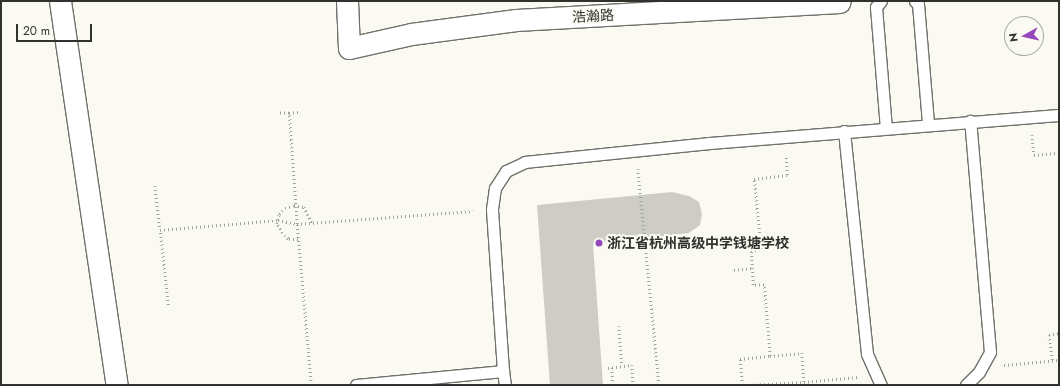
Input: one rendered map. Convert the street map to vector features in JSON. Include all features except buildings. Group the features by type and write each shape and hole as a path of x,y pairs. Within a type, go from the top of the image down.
{"street":[{"path":"60,1 117,385"},
{"name":"浩瀚路","path":"347,1 349,48 411,34 516,20 839,2"}],"lane":[{"path":"880,1 876,7 886,128"},
{"path":"915,1 918,4 928,124"},
{"path":"505,385 492,209 495,188 506,171 525,162 844,131 1059,115"},
{"path":"966,385 981,368 990,352 990,332 970,121"},
{"path":"844,131 867,354 878,380"},
{"path":"356,385 504,371"}],"path":[{"path":"289,112 298,240 311,385"},
{"path":"278,113 298,112"},
{"path":"1030,117 1034,155 1059,153"},
{"path":"770,356 764,285 753,285 751,251 761,249 754,179 787,175 785,137"},
{"path":"636,151 659,385"},
{"path":"155,186 168,305"},
{"path":"298,240 288,239 282,233 278,220 285,208 296,205 304,207 312,223"},
{"path":"160,230 278,220 297,224 492,209"},
{"path":"734,270 752,268"},
{"path":"619,326 622,366"},
{"path":"1052,360 1049,334 1059,333"},
{"path":"742,385 740,359 802,353 804,382"},
{"path":"981,368 1059,360"},
{"path":"613,385 610,368 632,365 633,385"},
{"path":"748,385 878,380"}],"place":[{"name":"浙江省杭州高级中学钱塘学校","path":"599,243"}]}
